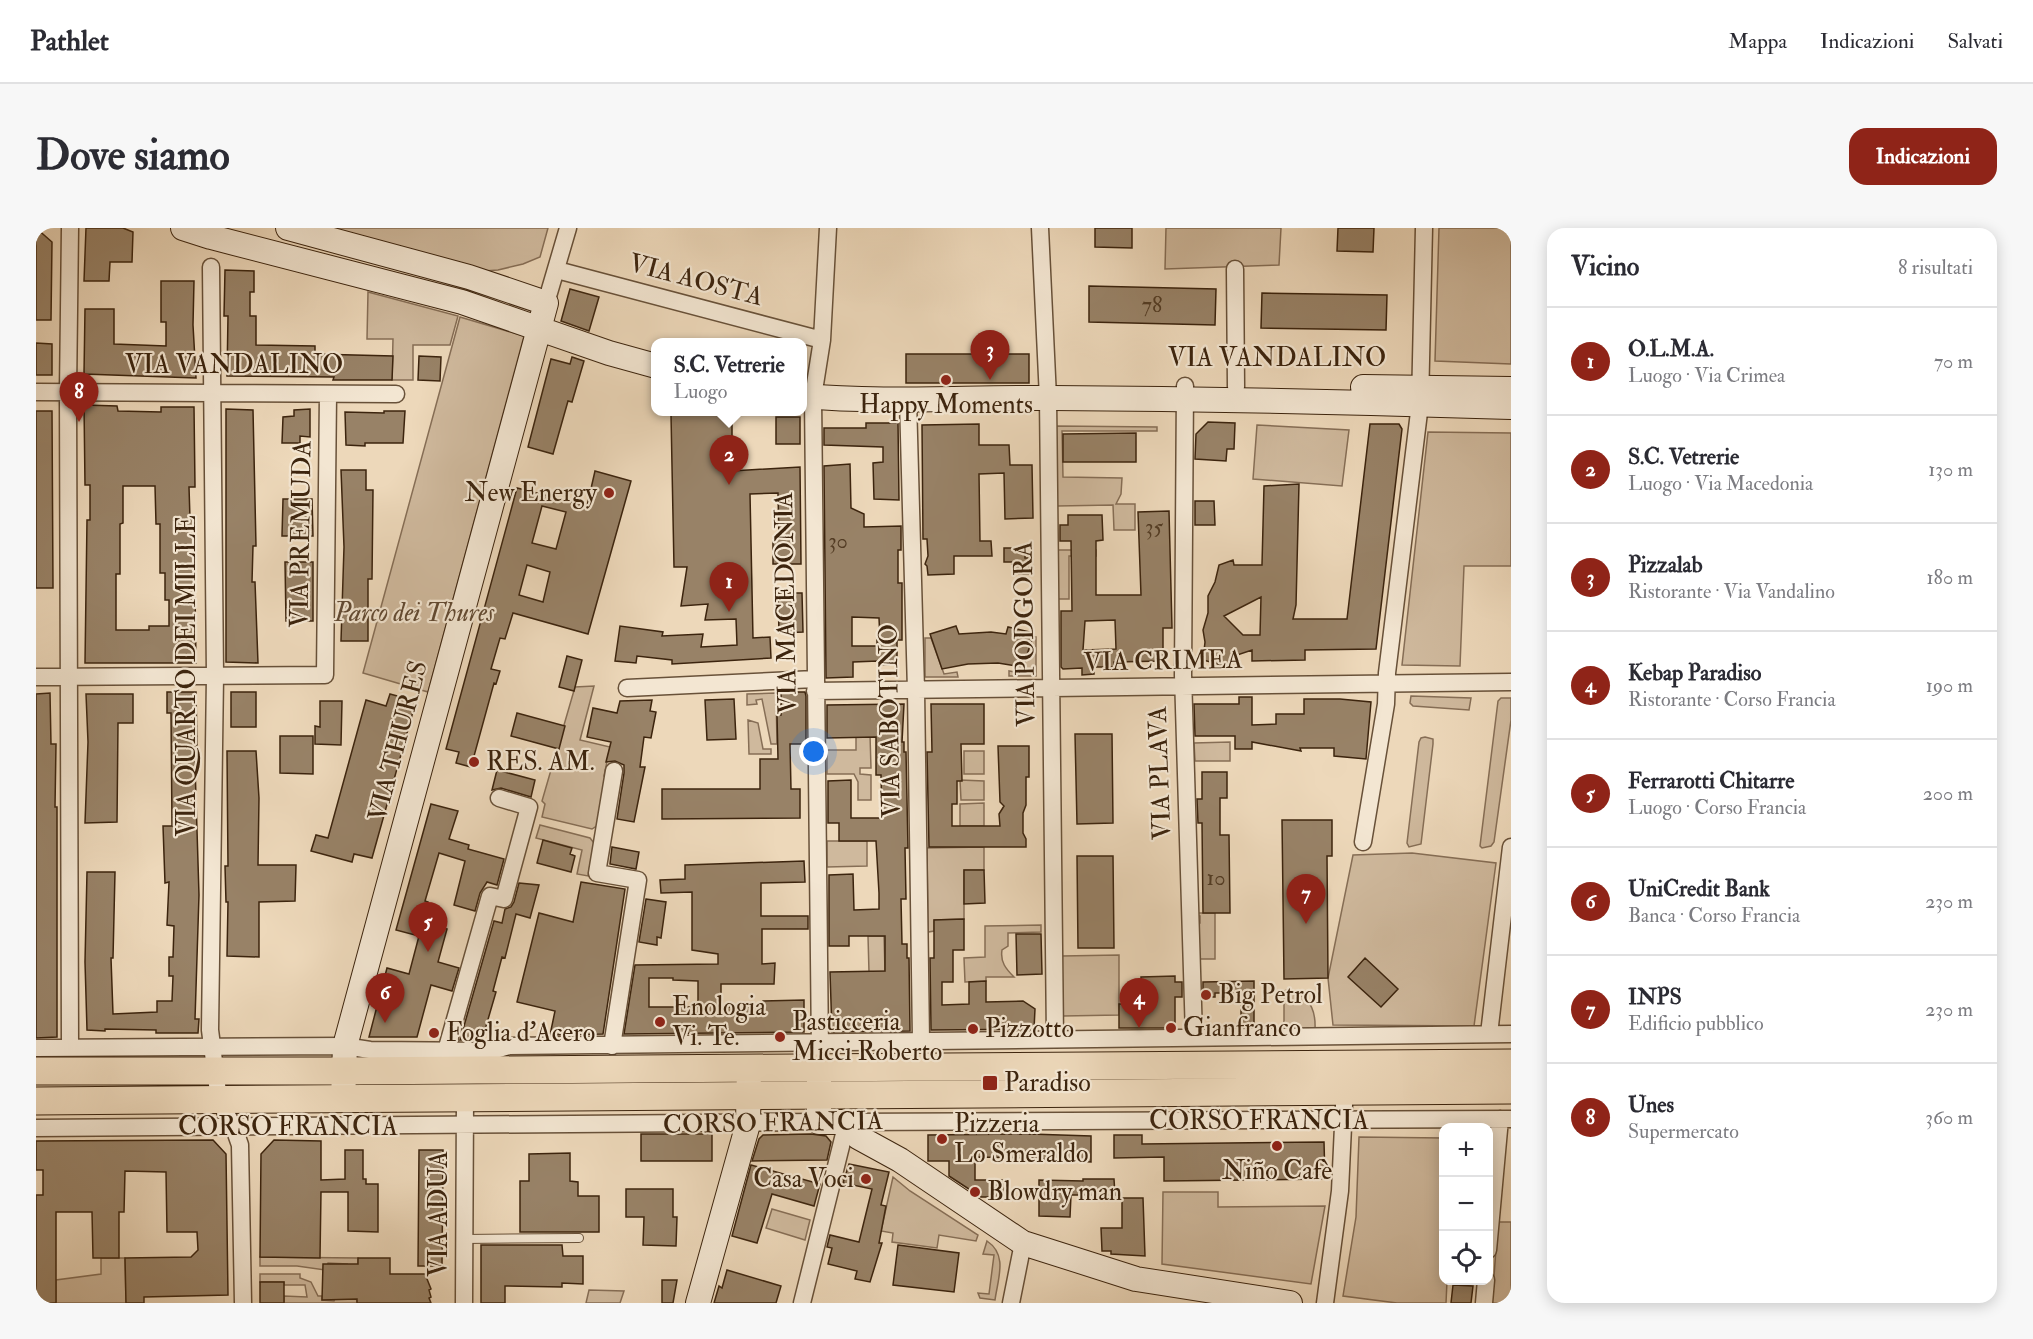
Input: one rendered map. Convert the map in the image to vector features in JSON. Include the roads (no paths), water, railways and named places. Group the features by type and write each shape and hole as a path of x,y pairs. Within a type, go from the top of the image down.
{"main road":[{"name":"CORSO FRANCIA","path":"36,1101 344,1058 750,1055 819,1081 1345,1092 1511,1090"},
{"name":"CORSO FRANCIA","path":"36,1071 215,1076 343,1100 749,1095 819,1081 1345,1065 1511,1063"}],"street":[{"path":"183,228 208,232 462,302 609,353 651,365"},
{"path":"288,228 469,277 546,303 568,228"},
{"name":"VIA MACEDONIA","path":"819,1122 815,685 808,397 822,340 828,228"},
{"name":"VIA PODGORA","path":"1040,228 1048,398 1055,1039"},
{"path":"1363,842 1386,704 1420,396 1424,228"},
{"path":"65,232 68,392 70,1047"},
{"name":"VIA QUARTO DEI MILLE","path":"211,267 215,676 215,1076"},
{"path":"1235,269 1236,387"},
{"name":"VIA AOSTA","path":"557,270 822,340"},
{"name":"VIA THURES","path":"343,1127 344,1058 546,303"},
{"name":"VIA VANDALINO","path":"808,397 908,400 1048,398 1054,390 1063,385 1185,393 1420,396 1511,389"},
{"name":"VIA VANDALINO","path":"1185,393 1236,387 1420,396 1511,407"},
{"name":"VIA VANDALINO","path":"36,392 396,394"},
{"name":"VIA PLAVA","path":"1185,393 1183,686 1194,1037"},
{"name":"VIA PREMUDA","path":"215,676 325,675 328,394"},
{"name":"VIA SABOTINO","path":"908,400 916,690 921,1040"},
{"path":"36,677 215,676"},
{"name":"VIA CRIMEA","path":"627,688 815,685 916,690 1511,682"},
{"path":"612,1046 638,880 597,873 614,771"},
{"path":"446,1051 490,896 504,899 529,807 499,798"},
{"path":"1489,1034 1511,846"},
{"name":"CORSO FRANCIA","path":"344,1058 370,1050 492,1051 509,1046 612,1046 750,1055 820,1041 1511,1034"},
{"name":"CORSO FRANCIA","path":"36,1048 70,1047 215,1076"},
{"path":"698,1303 748,1124 750,1055"},
{"path":"1325,1303 1340,1191 1345,1120 1345,1065"},
{"path":"215,1076 240,1145 243,1303"},
{"name":"VIA ADUA","path":"464,1303 465,1099"},
{"path":"1490,1231 1505,1119"},
{"name":"CORSO FRANCIA","path":"36,1128 1505,1119"},
{"path":"847,1122 858,1137 900,1160 1023,1243 1136,1279 1290,1303"},
{"path":"802,1303 847,1122"},
{"path":"1011,1303 1023,1243"},
{"path":"1484,1303 1486,1285"}],"lane":[{"path":"464,1239 579,1238"}],"place":[{"name":"Happy Moments","path":"946,380"},
{"name":"Pizzalab","path":"990,380"},
{"name":"Unes","path":"79,422"},
{"name":"S.C. Vetrerie","path":"729,485"},
{"name":"New Energy","path":"609,493"},
{"name":"O.L.M.A.","path":"729,612"},
{"name":"RES. AM.","path":"474,762"},
{"name":"INPS","path":"1306,924"},
{"name":"Ferrarotti Chitarre","path":"428,952"},
{"name":"Big Petrol","path":"1206,995"},
{"name":"Enologia Vi. Te.","path":"660,1022"},
{"name":"UniCredit Bank","path":"385,1023"},
{"name":"Kebap Paradiso","path":"1139,1028"},
{"name":"Gianfranco","path":"1171,1028"},
{"name":"Pizzotto","path":"973,1029"},
{"name":"Foglia d'Acero","path":"434,1033"},
{"name":"Pasticceria Micci Roberto","path":"780,1037"},
{"name":"Paradiso","path":"990,1083"},
{"name":"Pizzeria Lo Smeraldo","path":"942,1139"},
{"name":"Niño Cafè","path":"1277,1146"},
{"name":"Casa Voci","path":"866,1179"},
{"name":"Blowdry man","path":"975,1192"}],"park label":[{"name":"Parco dei Thures","path":"414,613"}]}
